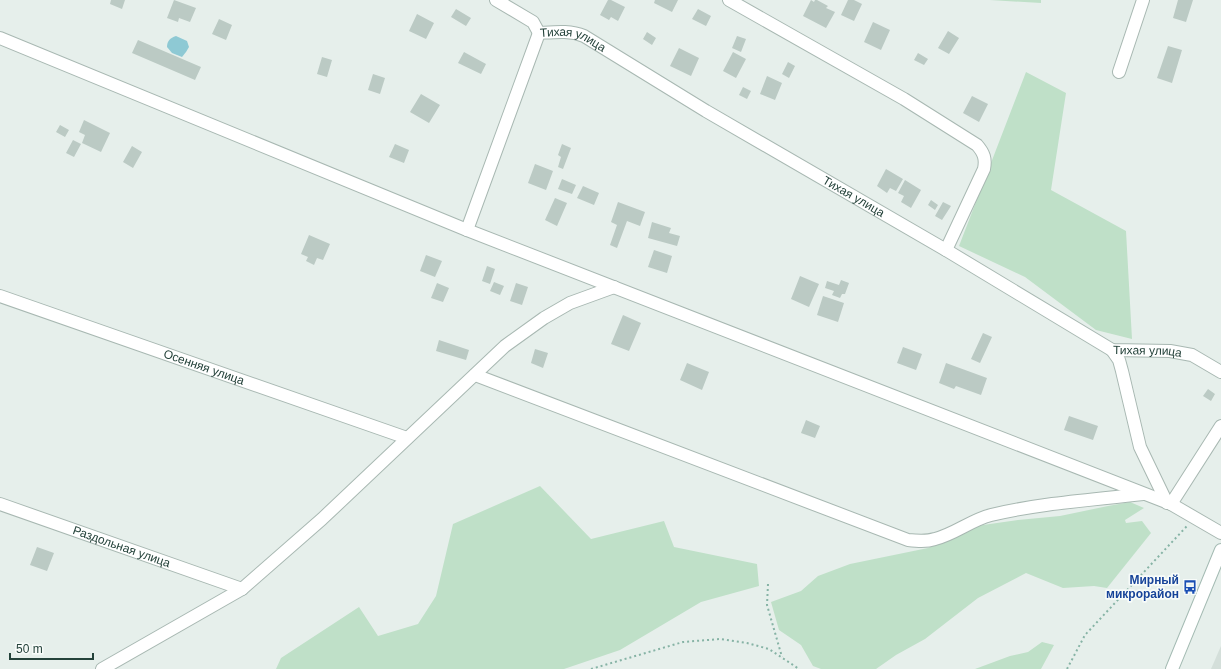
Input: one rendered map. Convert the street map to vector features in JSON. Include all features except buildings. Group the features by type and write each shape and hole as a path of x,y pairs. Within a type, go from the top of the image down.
{"street":[{"name":"Тихая улица","path":"496,0 533,22 539,33 568,32 584,36 706,111 946,250 1112,350 1170,351 1192,355 1221,372"},
{"path":"729,0 904,99 977,145 981,150 985,162 984,169 946,250"},
{"path":"1119,72 1143,0"},
{"path":"467,230 539,33"},
{"path":"0,38 467,230 1169,504 1221,533"},
{"path":"102,669 242,589 322,519 505,346 544,318 570,303 614,287"},
{"name":"Осенняя улица","path":"0,296 407,438"},
{"path":"1112,350 1119,360 1140,447 1169,504"},
{"path":"475,375 908,540 919,541 936,539 976,520 1002,513 1029,508 1144,494"},
{"path":"1169,504 1221,426"},
{"name":"Раздольная улица","path":"0,504 242,589"},
{"path":"1172,669 1221,550"}],"path":[{"path":"1067,669 1085,635 1195,518"},
{"path":"768,584 767,605 782,658"},
{"path":"591,669 683,642 720,639 747,643 769,649 799,669"}],"shaded area":[{"path":"1221,646 1221,669 1211,669"}],"green space":[{"path":"990,0 1041,0 1041,3"},
{"path":"1026,72 1066,93 1051,190 1126,231 1132,339 1096,330 1025,277 959,246"},
{"path":"540,486 591,539 664,521 674,547 757,564 759,586 701,602 620,650 564,669 276,669 281,658 359,607 378,636 418,624 436,596 453,524"},
{"path":"1130,502 1144,508 1125,520 1126,523 1142,521 1151,533 1107,588 1094,586 1063,588 1026,573 978,598 925,639 896,655 876,669 821,669 813,666 801,645 779,630 771,602 801,591 818,576 850,564 928,548 967,529 983,525 1060,516"},
{"path":"1042,642 1054,645 1041,669 975,669 1010,656 1028,652"}],"water":[{"path":"176,36 187,41 189,47 182,57 172,53 167,47 169,40"}],"place":[{"name":"Мирный микрорайон","path":"1190,587"}]}
